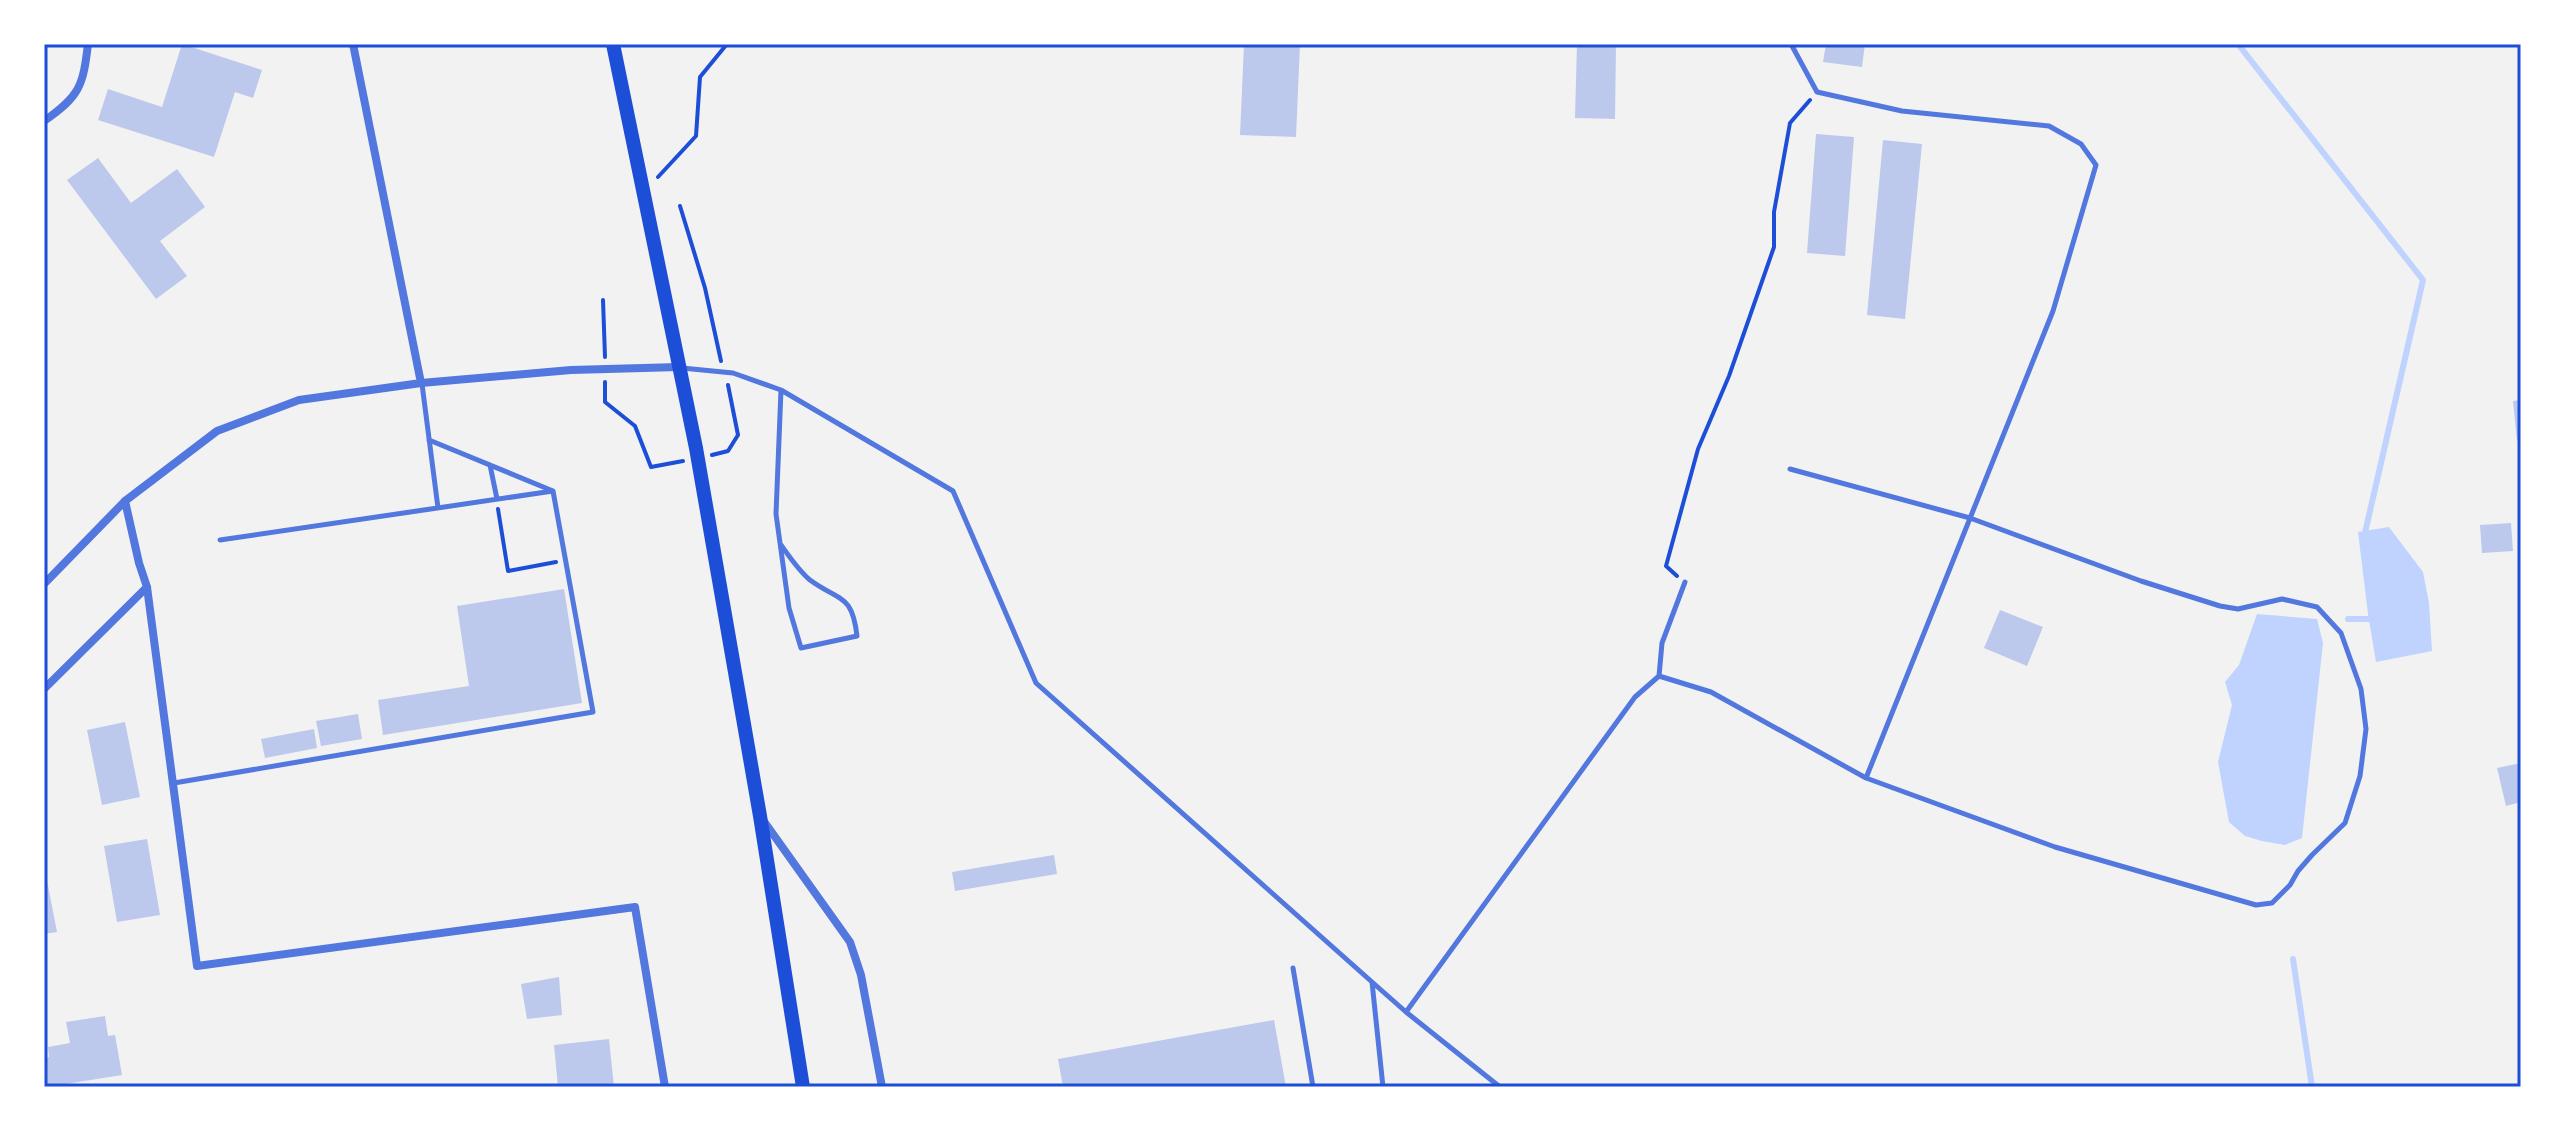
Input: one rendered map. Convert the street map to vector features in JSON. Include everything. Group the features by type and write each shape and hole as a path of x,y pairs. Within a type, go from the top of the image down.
{"main road":[{"path":"613,44 696,448 803,1087"}],"street":[{"path":"44,121 75,95 84,77 88,44"},
{"path":"353,44 421,383"},
{"path":"44,584 125,501 217,431 299,400 421,383 571,370 679,367"},
{"path":"125,501 147,587 197,966 635,907 665,1087"},
{"path":"44,689 147,587"},
{"path":"760,816 850,942 861,975 882,1087"}],"lane":[{"path":"1791,44 1817,92 1902,111 2049,126 2081,144 2096,165 2053,311 1866,778"},
{"path":"679,367 733,373 781,390 953,491 1036,683 1406,1012 1500,1087"},
{"path":"421,383 438,508"},
{"path":"781,390 776,514 789,608 801,648 857,636 854,611 836,595 809,579 781,545"},
{"path":"429,440 553,491"},
{"path":"490,465 497,499"},
{"path":"1659,676 1711,692 1866,778 2055,847 2256,905 2272,903 2290,885 2305,863 2345,823 2360,776 2366,729 2361,689 2341,633 2317,607 2282,599 2238,609 2220,606 2141,581 1970,518 1790,469"},
{"path":"220,540 553,491"},
{"path":"173,783 593,712 553,491"},
{"path":"1406,1012 1635,697 1659,676 1662,643 1685,582"},
{"path":"1293,968 1313,1087"},
{"path":"1372,982 1383,1087"}],"path":[{"path":"644,194 696,136 700,77 727,44"},
{"path":"1685,582 1666,566 1698,449 1729,376 1774,247 1774,212 1790,123 1817,92"},
{"path":"680,206 705,288"},
{"path":"497,499 508,571 565,561"}],"water":[{"path":"2389,527 2423,572 2429,603 2432,651 2376,662 2358,532"},
{"path":"2257,614 2317,619 2323,643 2302,838 2285,845 2245,836 2229,822 2218,762 2232,705 2225,682 2239,665"}],"building":[{"path":"182,44 262,70 253,98 235,92 214,157 98,120 108,89 162,107"},
{"path":"1244,44 1300,44 1296,137 1240,135"},
{"path":"1577,44 1616,44 1615,119 1575,118"},
{"path":"1826,44 1865,44 1862,67 1823,62"},
{"path":"1816,134 1854,137 1845,256 1807,253"},
{"path":"1883,140 1922,144 1905,319 1867,315"},
{"path":"98,158 131,203 177,169 205,207 160,241 187,276 156,299 67,180"},
{"path":"2521,400 2521,440 2517,441 2513,401"},
{"path":"2511,523 2513,551 2482,553 2480,525"},
{"path":"564,589 582,703 383,735 378,700 469,686 457,606"},
{"path":"2000,610 2043,627 2027,666 1984,648"},
{"path":"358,714 362,739 321,746 316,721"},
{"path":"125,722 140,797 102,805 87,730"},
{"path":"314,729 317,748 265,758 261,739"},
{"path":"2521,763 2521,802 2506,806 2497,768"},
{"path":"147,839 160,915 117,922 104,846"},
{"path":"1054,855 1057,874 955,891 952,872"},
{"path":"44,865 57,932 44,934"},
{"path":"559,977 562,1015 527,1019 521,984"},
{"path":"105,1016 108,1036 115,1035 122,1075 47,1087 44,1058 49,1057 48,1047 70,1043 66,1022"},
{"path":"1274,1020 1286,1087 1063,1087 1058,1059"},
{"path":"609,1039 614,1087 558,1087 554,1045"}],"waterway":[{"path":"2238,44 2423,280 2364,537"},
{"path":"2348,619 2374,619"},
{"path":"2293,959 2312,1087"}]}
